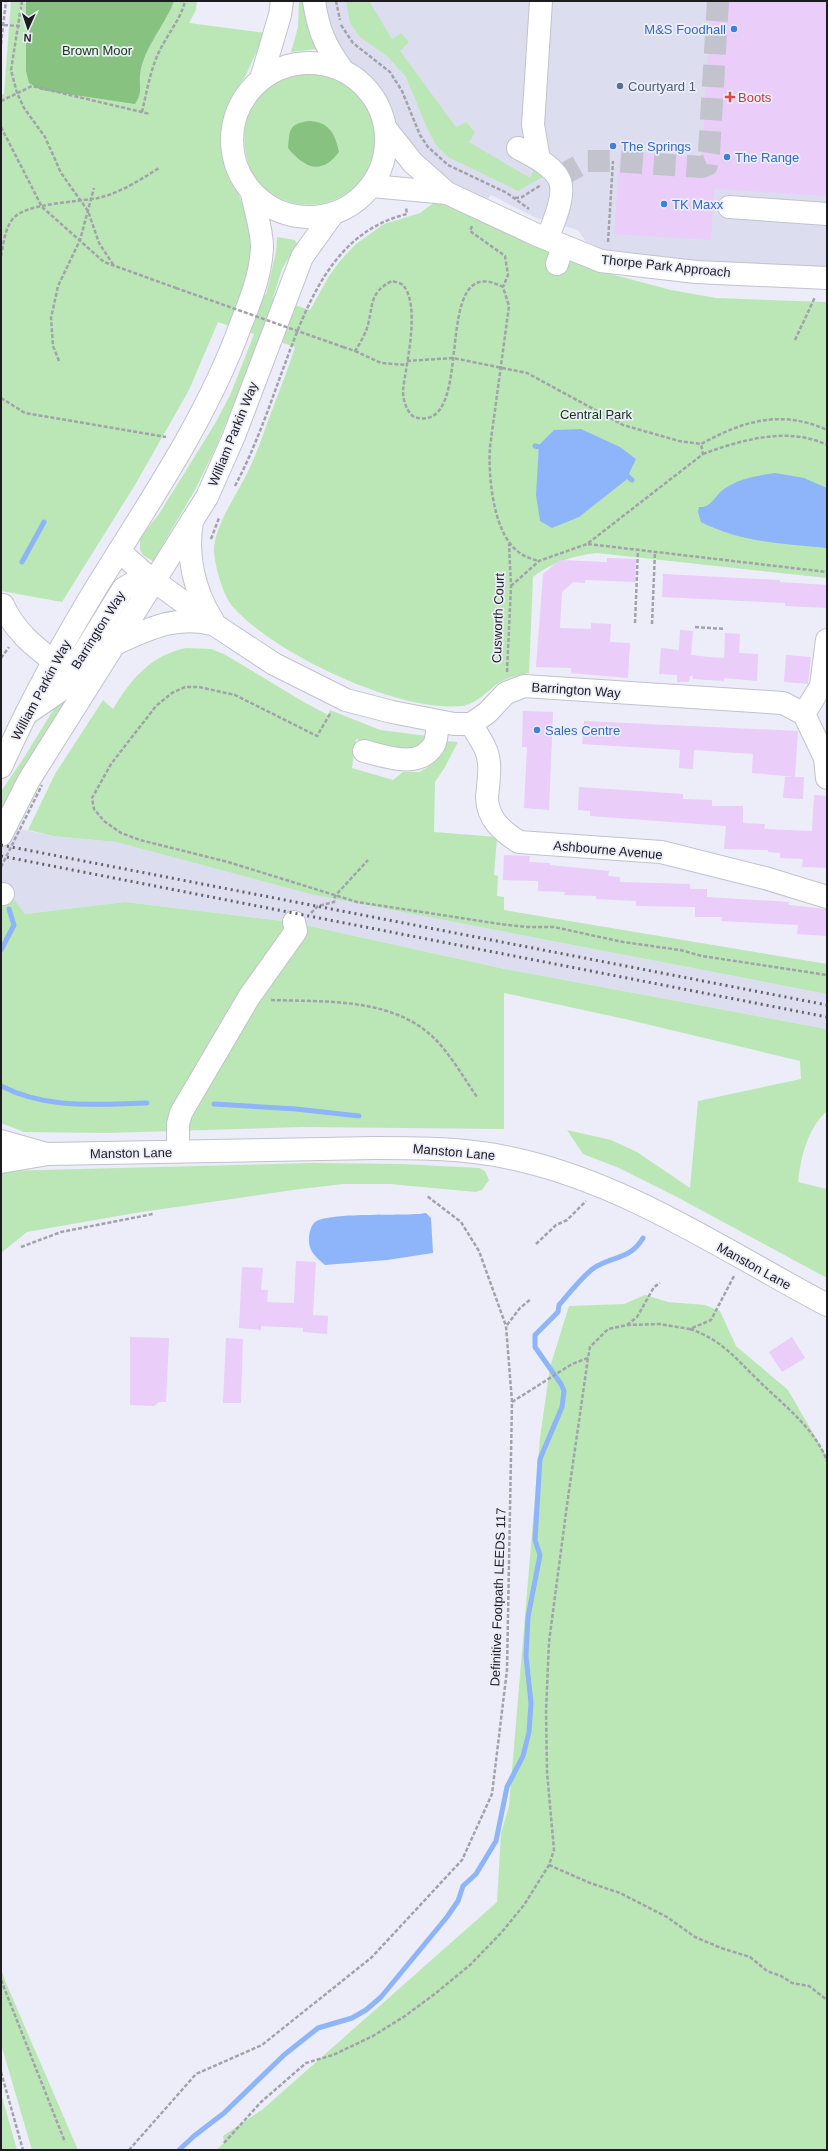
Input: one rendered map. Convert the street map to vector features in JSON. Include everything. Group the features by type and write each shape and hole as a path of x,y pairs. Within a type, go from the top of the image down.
{"main road":[{"path":"261,79 280,15 282,1"},
{"path":"314,1 318,25 328,49 342,69"},
{"path":"539,159 533,125 540,1"},
{"path":"300,63 321,63 342,69 361,82 377,102 386,129 386,149 383,162 372,186 362,197 350,206 332,215 310,218 289,215 269,207 252,193 237,169 233,156 231,134 239,107 246,94 261,79 279,68 300,63"},
{"name":"Thorpe Park Approach","path":"386,129 413,163 447,193 556,250 602,261 652,267 704,272 825,278"},
{"path":"518,148 539,159 559,177 561,192 556,250"},
{"name":"Thorpe Park Approach","path":"372,186 447,193"},
{"name":"William Parkin Way","path":"1,767 26,714 54,662 119,551 149,505 220,377 256,284 262,246 252,193"},
{"path":"729,207 827,214"},
{"name":"William Parkin Way","path":"1,835 36,783 151,578 192,521 207,497 234,436 302,257 332,215"},
{"path":"192,521 189,538 195,583 203,606 215,625"},
{"path":"119,551 151,578 215,625 274,664 340,697 392,712 454,724 471,724"},
{"name":"Barrington Way","path":"26,714 61,690 123,589 151,578"},
{"path":"3,605 8,618 30,643 54,662"},
{"path":"115,644 146,630 173,622 195,620 215,625"},
{"path":"827,640 821,686 804,714 826,758 827,778"},
{"name":"Barrington Way","path":"471,724 486,713 506,693 524,686 783,703 804,714"},
{"path":"364,751 396,759 415,759 428,754 435,742 438,721"},
{"name":"Ashbourne Avenue","path":"471,724 485,748 490,762 487,799 492,818 502,831 519,842 661,852 765,878 827,897"},
{"path":"178,1152 178,1124 181,1113 249,997 296,931 294,922"},
{"name":"Manston Lane","path":"1,1142 48,1154"},
{"name":"Manston Lane","path":"1,1162 48,1154 375,1148 429,1148 483,1153 546,1167 593,1183 650,1209 827,1305"}],"path":[{"path":"1,44 6,1"},
{"path":"22,1 20,26 12,70 17,93 24,108 45,137 61,173 88,211 99,243 114,266"},
{"path":"142,112 154,66 162,46 178,20 185,1"},
{"path":"336,1 340,24 353,43 390,72 402,91 420,135 428,147 448,166 515,198 531,212 535,210"},
{"path":"4,25 20,26"},
{"path":"1,101 32,86 150,114"},
{"path":"1,127 42,206 104,262 355,351 381,363 406,365"},
{"path":"608,243 613,161"},
{"path":"1,256 6,230 19,213 42,206 90,199 120,190 158,168"},
{"path":"515,198 522,197 559,177"},
{"path":"59,361 53,346 51,318 58,286 71,262 80,240 94,188"},
{"path":"233,490 247,463 309,300 331,266 352,244 379,222 407,214"},
{"path":"470,231 505,256 508,275 503,287 509,306 489,460 493,496 499,521 509,543 515,550 529,558 539,561"},
{"path":"795,340 825,278"},
{"path":"355,351 366,331 374,296 382,286 392,280 402,284 409,295 412,312 403,394 407,409 414,417 425,419 438,414 444,406 450,386 456,332 466,295 472,287 482,282 489,281 503,287"},
{"path":"406,361 453,358 527,373 623,426 680,441 701,444 730,429 748,422 769,419 787,419 816,425 827,430"},
{"path":"1,398 25,413 186,440"},
{"path":"511,586 539,561 587,544 703,454 762,437 809,439 827,445"},
{"path":"701,444 703,454"},
{"path":"210,546 211,538 219,516"},
{"name":"Cusworth Court","path":"506,693 508,623 511,586 509,543"},
{"path":"587,544 827,572"},
{"path":"635,623 638,549"},
{"path":"652,624 655,551"},
{"path":"695,627 725,629"},
{"path":"340,697 317,736 235,695 204,687 185,687 172,693 156,706 111,764 92,798 94,809 104,821 121,833 133,838 228,862 357,902 500,924 526,927 554,927 623,942 680,950 702,956 827,975"},
{"path":"1,867 36,783"},
{"path":"294,922 308,916 318,906 334,902 335,896 368,860"},
{"path":"249,997 268,1000 367,1006 394,1012 416,1023 436,1040 477,1097"},
{"path":"536,1244 556,1225 567,1220 585,1204 593,1183"},
{"name":"Definitive Footpath LEEDS 117","path":"129,2150 196,2074 262,2045 372,1957 462,1860 492,1794 507,1670 512,1402 506,1326 479,1251 460,1222 427,1196"},
{"path":"21,1247 61,1232 153,1214"},
{"path":"690,1329 711,1320 728,1285 744,1260"},
{"path":"627,1325 637,1317 654,1287 660,1283"},
{"path":"506,1326 520,1308 531,1300"},
{"path":"224,2142 261,2102 306,2063 333,2055 373,2036 424,2002 470,1965 501,1933 524,1906 549,1865 554,1850 546,1742 549,1642 588,1358 590,1347 598,1337 608,1329 627,1325 659,1324 690,1329 715,1339 735,1356 796,1416 822,1449 827,1461"},
{"path":"512,1402 561,1370 588,1358"},
{"path":"549,1865 573,1874 590,1883 620,1892 667,1917 695,1937 721,1948 750,1957 767,1971 781,1976 792,1983 809,1986 827,2000"},
{"path":"1,1980 65,2142"},
{"path":"1,2072 23,2150"}],"shaded area":[{"name":"The Springs","path":"314,1 827,1 827,278 591,249 578,230 536,218 491,195 479,209 386,129 377,102 361,82 342,69"},
{"path":"1,825 53,836 116,842 314,895 827,994 827,1029 505,969 291,922 125,902 25,914 8,891 1,889"}],"green space":[{"name":"Central Park","path":"11,1 165,20 174,1 197,1 196,10 189,23 265,33 245,77 234,92 224,116 222,132 222,151 226,165 248,216 253,254 245,288 266,295 276,252 277,237 295,240 297,244 282,269 273,298 310,310 329,276 340,261 356,244 384,224 420,213 447,193 599,271 671,290 716,298 827,302 827,578 597,553 563,560 533,577 529,673 510,677 500,682 472,703 461,706 435,705 405,700 372,690 307,661 277,643 252,625 229,602 217,571 214,555 215,539 229,506 254,458 295,347 262,336 216,447 195,490 153,561 144,556 140,550 140,538 159,514 216,422 231,393 254,334 218,322 189,390 135,485 62,602 1,591 1,95 4,94"},
{"name":"Brown Moor","path":"26,1 174,1 145,56 140,75 140,93 135,104 41,90 29,83 26,71"},
{"path":"299,1 309,1 317,49 291,52 298,27"},
{"path":"346,1 369,1 392,39 401,33 409,42 400,51 456,127 466,122 475,132 469,142 530,178 536,166 548,174 518,191 448,157 436,145 427,128 406,77 388,57 360,37 350,23"},
{"path":"307,73 332,76 353,90 370,113 375,134 374,154 366,173 353,189 335,200 314,205 283,200 265,188 255,178 249,165 244,139 245,126 249,113 254,102 262,91 273,83 286,77"},
{"path":"309,121 322,124 330,130 333,134 339,152 333,159 320,166 307,165 294,155 288,148 291,129 297,124"},
{"path":"113,612 119,616 1,811 2,790 25,756"},
{"path":"186,648 211,649 224,654 328,715 330,710 380,730 428,736 425,745 402,752 356,739 352,768 393,780 403,772 420,772 435,762 443,753 445,741 458,742 435,782 434,832 497,837 494,875 498,876 497,896 504,897 504,910 827,964 827,994 314,895 116,842 53,836 28,830 55,774 103,700 113,709 135,678 152,662 174,651"},
{"path":"1,889 8,891 25,914 125,902 291,922 505,969 827,1029 827,1111 814,1126 806,1144 798,1182 827,1189 827,1278 675,1196 619,1168 583,1154 567,1130 611,1140 637,1152 690,1188 698,1101 801,1079 800,1061 625,1019 504,993 504,1129 302,1127 107,1133 24,1132 1,1123"},
{"path":"314,1163 402,1164 479,1168 485,1171 489,1180 482,1190 476,1192 390,1184 344,1184 135,1213 27,1232 1,1253 1,1171"},
{"path":"645,1295 668,1302 705,1305 720,1311 736,1346 788,1390 827,1457 827,2150 216,2150 224,2143 223,2136 263,2109 497,1902 501,1833 509,1806 540,1438 550,1367 569,1306 624,1304"},
{"path":"1,1969 78,2150 32,2150 1,2044"},
{"path":"1,2093 17,2150 1,2150"}],"water":[{"path":"581,429 620,447 636,459 626,480 579,517 552,528 540,521 536,495 539,445 554,430"},
{"path":"775,473 804,478 827,488 827,548 746,538 716,529 701,522 698,512 699,507 703,507 710,503 730,485 755,476"},
{"path":"426,1213 431,1218 433,1253 387,1260 325,1265 313,1253 310,1247 309,1236 311,1228 314,1223 321,1219 349,1216"}],"building":[{"path":"711,1 827,1 827,196 714,189 711,240 614,234 620,152 702,157"},
{"path":"607,558 636,559 635,582 585,580 585,583 573,582 562,592 560,628 591,629 591,623 611,624 610,642 630,643 628,678 571,673 571,668 536,667 543,574 560,560 607,562"},
{"path":"663,574 780,580 780,582 827,585 827,608 785,606 785,603 662,597"},
{"path":"680,630 693,631 691,655 724,658 725,633 740,634 739,653 758,654 757,681 724,678 724,681 693,679 693,676 690,676 689,682 677,682 677,675 659,674 661,648 679,650"},
{"path":"786,655 811,657 808,684 784,682"},
{"path":"523,711 553,712 549,810 524,808 527,747 522,747"},
{"path":"584,721 798,731 795,777 752,773 753,754 694,750 693,769 679,768 680,750 582,744"},
{"path":"785,777 804,777 803,799 783,798"},
{"path":"579,787 683,794 683,799 712,800 712,806 743,806 743,823 765,824 764,829 812,831 814,795 827,796 827,868 802,867 803,859 780,858 780,853 768,852 768,850 724,849 726,826 590,816 590,811 578,810"},
{"path":"504,855 530,856 529,862 550,863 550,865 609,871 608,876 620,877 620,882 690,884 690,889 707,889 707,897 789,902 789,905 827,909 827,936 797,934 798,925 721,921 722,917 695,917 695,907 636,906 636,901 596,899 596,896 564,895 565,892 538,891 538,881 503,880"},
{"path":"296,1261 316,1262 313,1315 328,1316 327,1334 303,1332 303,1328 261,1326 261,1330 239,1328 242,1267 263,1268 261,1290 268,1290 267,1302 294,1303"},
{"path":"130,1337 169,1338 166,1402 159,1402 154,1406 130,1405"},
{"path":"792,1337 805,1358 782,1372 769,1352"},
{"path":"226,1338 243,1339 241,1403 223,1403"}],"waterway":[{"path":"535,446 544,448"},
{"path":"625,474 632,480"},
{"path":"22,562 44,522"},
{"path":"1,950 14,925 9,909"},
{"path":"1,1086 19,1094 54,1102 72,1104 147,1103"},
{"path":"214,1104 296,1109 359,1116"},
{"path":"179,2150 194,2136 224,2113 284,2055 318,2028 352,2018 366,2010 381,1997 447,1917 458,1901 463,1886 476,1874 496,1841 507,1787 523,1756 529,1732 531,1703 526,1656 528,1617 540,1555 535,1540 540,1459 562,1407 564,1391 561,1384 535,1347 535,1335 558,1312 559,1305 590,1271 601,1264 627,1254 638,1245 643,1238"}],"tunnel":[{"path":"559,177 587,161 613,161 702,167 707,165 718,1"}],"railway":[{"path":"1,845 827,1005"},
{"path":"1,856 827,1017"}],"place":[{"name":"M&S Foodhall","path":"734,29"},
{"name":"Courtyard 1","path":"620,86"},
{"name":"Boots","path":"730,97"},
{"name":"The Springs","path":"613,146"},
{"name":"The Range","path":"727,157"},
{"name":"TK Maxx","path":"664,204"},
{"name":"Sales Centre","path":"537,730"}]}
